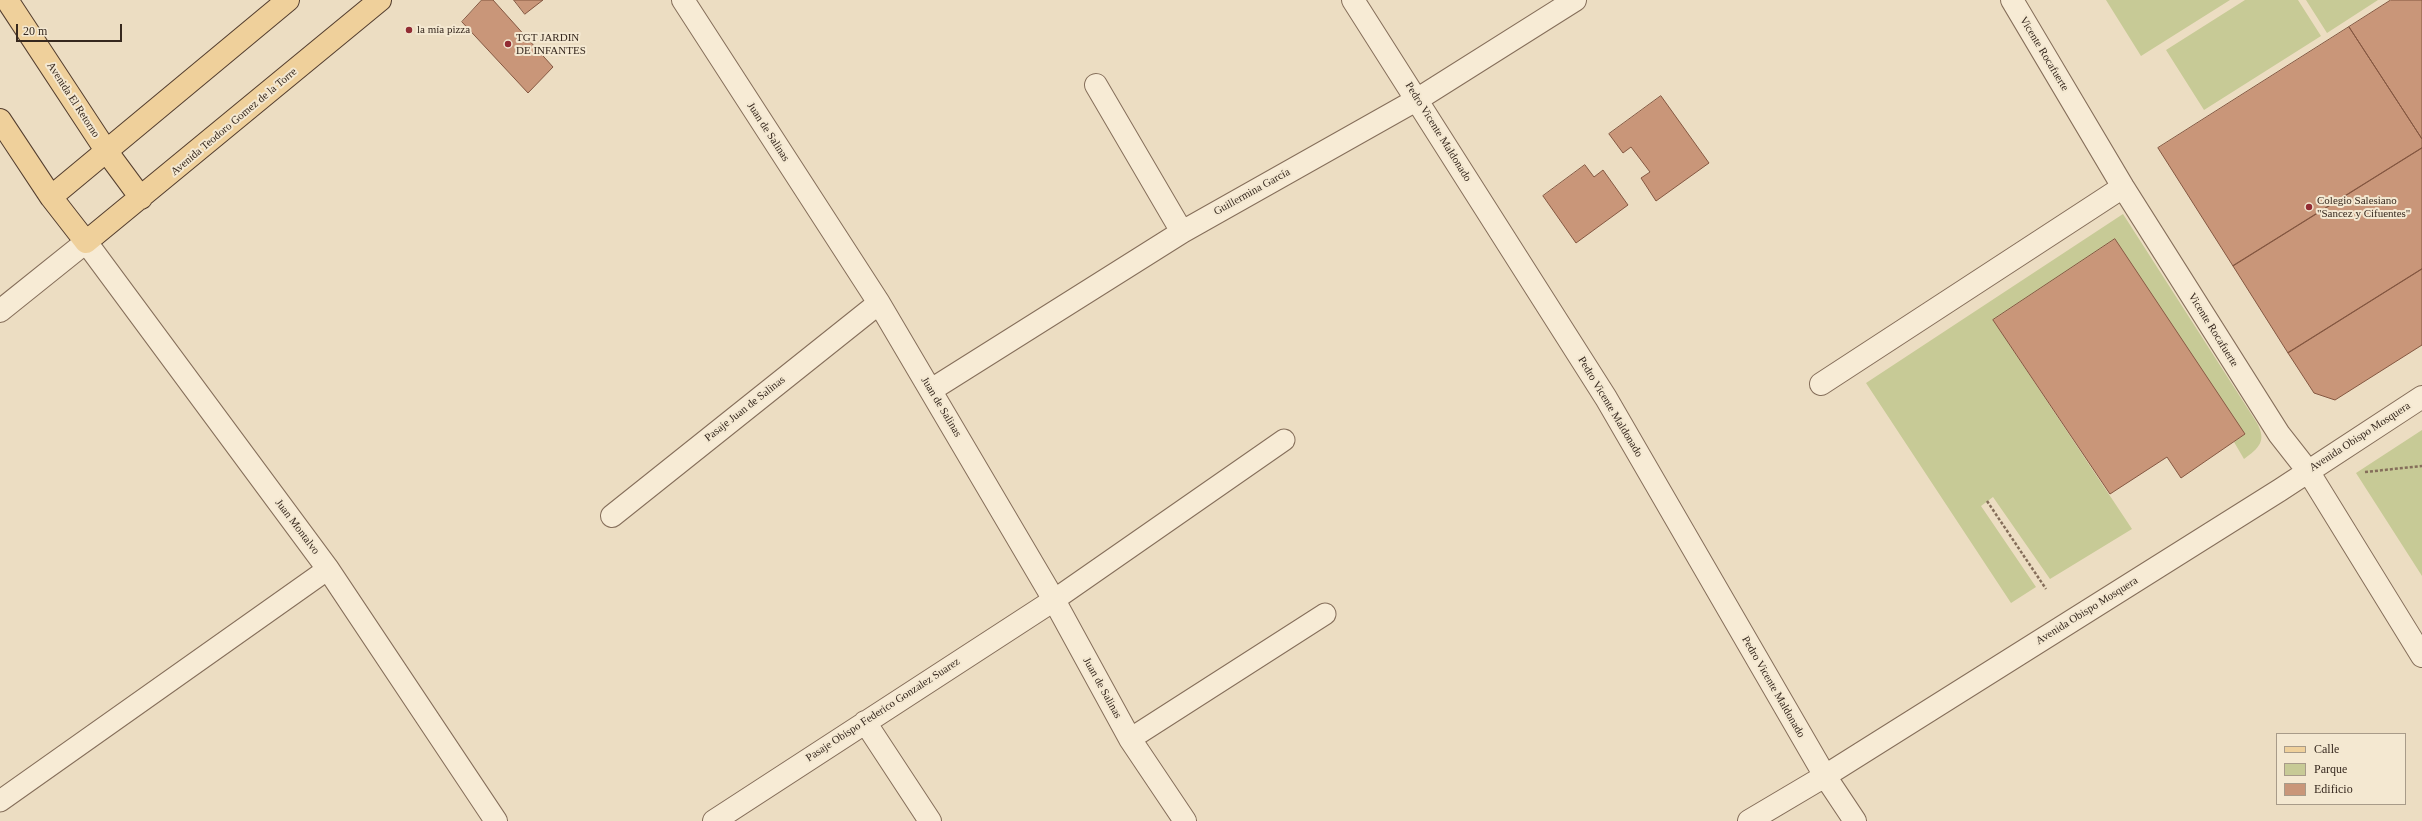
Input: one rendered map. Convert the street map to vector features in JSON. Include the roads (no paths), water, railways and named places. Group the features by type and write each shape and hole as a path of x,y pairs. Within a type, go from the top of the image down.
{"main road":[{"name":"Avenida El Retorno","path":"7,0 107,152 141,198"},
{"path":"51,197 288,0"},
{"name":"Avenida Teodoro Gomez de la Torre","path":"86,242 380,0"},
{"path":"0,120 51,197 86,242"}],"street":[{"name":"Juan de Salinas","path":"683,0 878,303 931,390 1054,600 1130,739 1185,821"},
{"name":"Pedro Vicente Maldonado","path":"1353,0 1418,99 1606,398 1825,776 1856,821"},
{"name":"Guillermina García","path":"931,390 1182,232 1418,99 1575,0"},
{"name":"Vicente Rocafuerte","path":"2012,0 2123,186 2279,434 2308,471 2422,656"},
{"path":"1096,85 1182,232"},
{"path":"1821,384 2123,186"},
{"path":"0,311 86,242"},
{"name":"Juan Montalvo","path":"86,242 328,569 496,821"},
{"name":"Pasaje Juan de Salinas","path":"612,516 878,303"},
{"name":"Avenida Obispo Mosquera","path":"1749,821 1825,776 2308,471 2422,397"},
{"name":"Pasaje Obispo Federico Gonzalez Suarez","path":"714,821 1054,600"},
{"path":"865,722 930,821"}],"lane":[{"path":"1054,600 1284,440"},
{"path":"0,801 328,569"},
{"path":"1130,739 1325,614"}],"place":[{"name":"la mía pizza","path":"409,30"},
{"name":"TGT JARDIN DE INFANTES","path":"508,44"},
{"name":"Colegio Salesiano \"Sancez y Cifuentes\"","path":"2309,207"}]}
